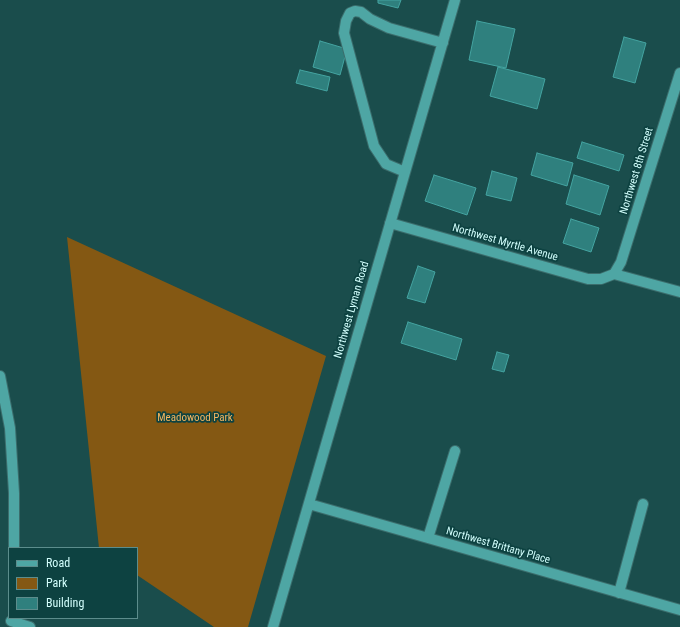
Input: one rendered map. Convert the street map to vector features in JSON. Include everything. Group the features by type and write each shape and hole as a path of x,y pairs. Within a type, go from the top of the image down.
{"street":[{"name":"Northwest Lyman Road","path":"273,627 455,0"},
{"path":"405,172 386,164 374,146 344,33 346,21 350,13 355,11 361,12 370,19 389,28 443,43"},
{"name":"Northwest 8th Street","path":"614,274 621,262 680,73"},
{"name":"Northwest Myrtle Avenue","path":"390,223 588,279 600,279 614,274"},
{"path":"614,274 680,292"},
{"path":"0,376 10,428 14,493 14,547"},
{"path":"428,538 454,451"},
{"name":"Northwest Brittany Place","path":"309,504 680,610"},
{"path":"619,593 643,504"},
{"path":"10,622 30,627"}],"green space":[{"name":"Meadowood Park","path":"67,237 326,356 248,627 214,627 138,576 138,547 99,547"}],"building":[{"path":"378,0 401,0 398,8 378,3"},
{"path":"477,21 515,29 506,68 469,60"},
{"path":"624,37 646,43 635,83 613,77"},
{"path":"320,41 347,49 340,75 313,67"},
{"path":"498,67 545,79 537,109 490,96"},
{"path":"300,70 330,77 327,91 296,83"},
{"path":"582,142 624,155 619,171 577,158"},
{"path":"537,153 573,163 567,186 531,175"},
{"path":"492,171 517,178 511,201 486,195"},
{"path":"434,175 476,188 467,215 425,201"},
{"path":"574,175 609,186 600,215 566,204"},
{"path":"571,219 599,228 591,252 563,243"},
{"path":"418,266 435,272 425,303 407,298"},
{"path":"408,322 462,339 456,360 401,343"},
{"path":"497,352 509,355 504,372 492,369"}]}
